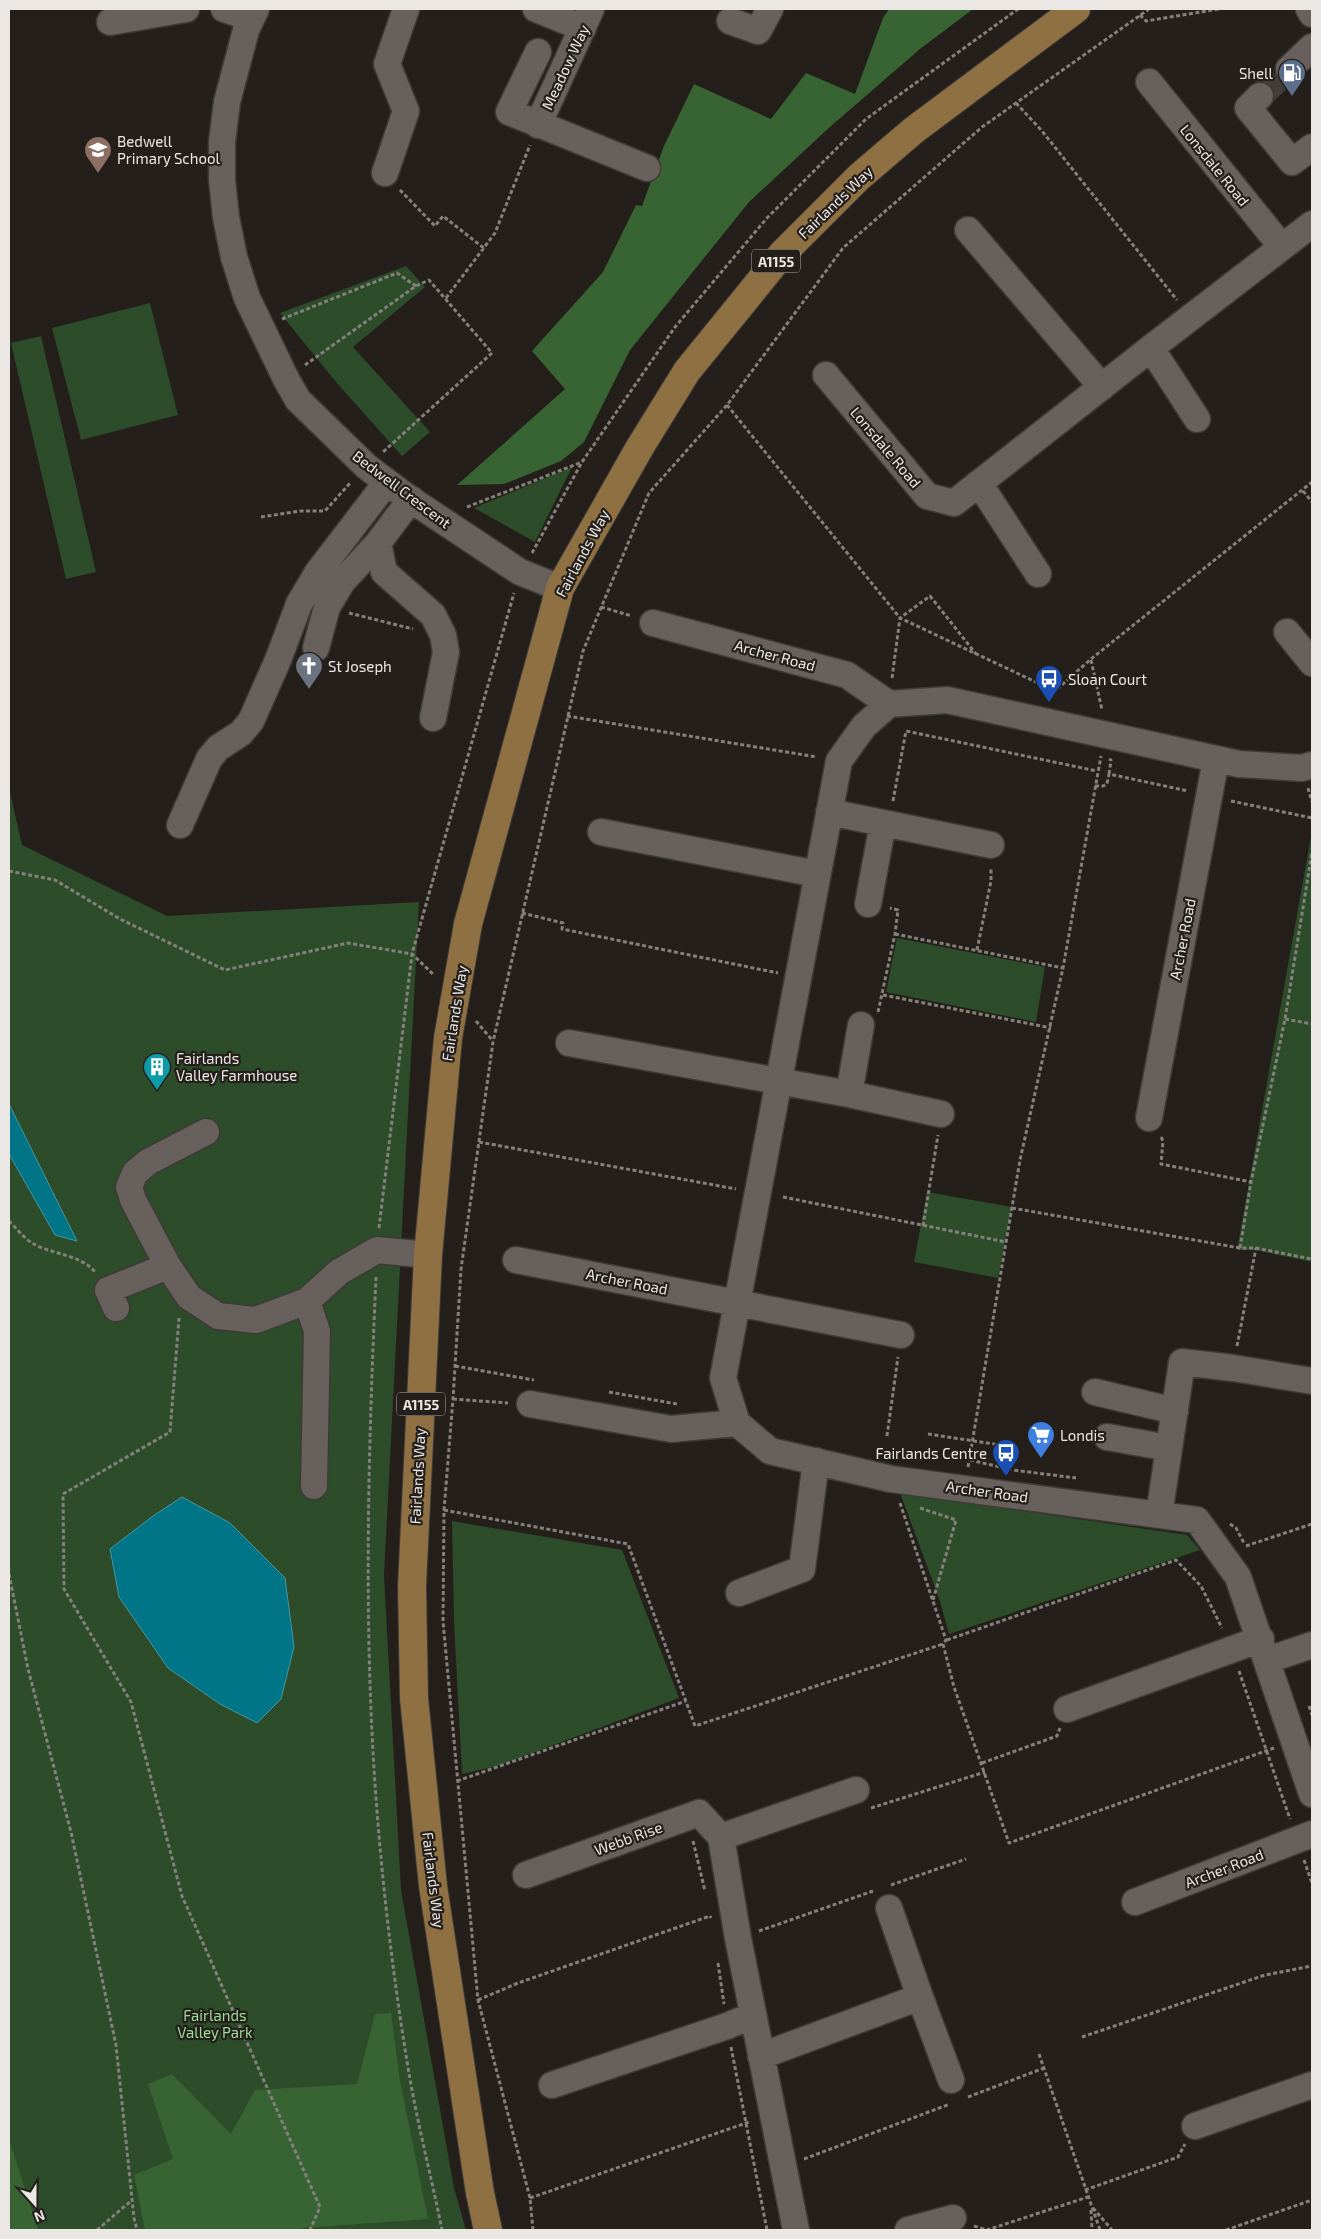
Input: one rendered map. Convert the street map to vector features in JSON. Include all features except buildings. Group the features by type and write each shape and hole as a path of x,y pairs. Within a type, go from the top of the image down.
{"main road":[{"name":"Fairlands Way","path":"488,2230 480,2193 434,1886 414,1698 412,1586 428,1255 448,1038 468,924 560,588 640,447 687,371 782,254 859,178 914,130 1076,9"}],"street":[{"path":"110,22 186,9"},
{"path":"224,9 253,13"},
{"path":"385,173 406,111 387,64 406,9"},
{"path":"536,9 587,18"},
{"path":"730,21 758,31 770,9"},
{"path":"1309,9 1312,14"},
{"name":"Bedwell Crescent","path":"253,13 235,68 227,102 222,142 222,180 226,217 234,257 247,298 286,379 298,400 368,477 411,499 520,572 560,588"},
{"name":"Meadow Way","path":"538,125 587,18"},
{"path":"1289,69 1312,47"},
{"path":"538,52 509,112 647,168"},
{"name":"Lonsdale Road","path":"1149,82 1282,247"},
{"path":"1260,96 1248,108 1292,162 1312,147"},
{"name":"Lonsdale Road","path":"826,375 927,496 954,503 1312,224"},
{"path":"968,230 1102,387"},
{"path":"1151,348 1198,419"},
{"path":"180,825 209,759 218,748 241,733 251,721 278,660 299,604 368,477"},
{"path":"979,483 1038,574"},
{"path":"316,648 327,608 342,582 378,543 411,499"},
{"path":"378,543 384,572 433,615 443,635 446,652 433,718"},
{"name":"Archer Road","path":"653,623 847,675 889,704"},
{"path":"1287,632 1312,663"},
{"path":"530,1404 671,1429 737,1424 723,1378 839,761 864,726 889,704 947,700 1239,764 1302,768 1312,765"},
{"name":"Archer Road","path":"1149,1118 1216,759"},
{"path":"829,812 991,845"},
{"path":"868,904 886,824"},
{"path":"601,832 817,874"},
{"path":"849,1094 862,1024"},
{"path":"569,1043 849,1094 941,1114"},
{"path":"206,1132 148,1162 135,1173 129,1186 133,1200 175,1276 189,1297 218,1316 256,1320 307,1301 339,1272 377,1250 428,1255"},
{"name":"Archer Road","path":"516,1260 901,1335"},
{"path":"112,1299 175,1276"},
{"path":"307,1301 317,1331 314,1486"},
{"path":"1159,1515 1182,1362 1312,1381"},
{"path":"1095,1392 1175,1412"},
{"name":"Archer Road","path":"737,1424 770,1451 891,1478 1197,1520 1238,1577 1312,1794"},
{"path":"1107,1437 1169,1448"},
{"path":"739,1593 802,1569 816,1461"},
{"path":"1067,1709 1264,1649 1312,1645"},
{"path":"721,1837 856,1790"},
{"path":"688,1817 699,1813 721,1837 738,1938 796,2230"},
{"name":"Webb Rise","path":"526,1875 688,1817"},
{"name":"Archer Road","path":"1135,1902 1312,1834"},
{"path":"889,1908 956,2094"},
{"path":"761,2056 920,1997"},
{"path":"552,2085 727,2026 753,2014"},
{"path":"1195,2126 1312,2085"},
{"path":"908,2230 953,2218"}],"path":[{"path":"533,2230 530,2198 478,2000 443,1621 444,1510 461,1270 493,1042 582,651 649,493 727,405 843,248 982,127 1149,9"},
{"path":"1140,15 1146,21 1219,9"},
{"path":"1016,103 1042,131 1191,317"},
{"path":"446,298 485,249 495,233 538,125"},
{"path":"385,173 435,226 443,216 485,249"},
{"path":"260,328 397,273 416,286"},
{"path":"261,517 300,511 324,511 368,477 492,353 446,298 428,280 416,286 286,379"},
{"path":"727,405 900,618 1055,691 1091,659 1312,482"},
{"path":"467,507 582,462"},
{"path":"1303,490 1312,502"},
{"path":"412,954 520,572"},
{"path":"889,704 900,618 930,596 977,654"},
{"path":"327,608 413,629 421,605"},
{"path":"601,607 653,623"},
{"path":"1091,659 1104,719"},
{"path":"567,716 839,761"},
{"path":"886,824 906,731 1097,771"},
{"path":"968,1470 1020,1160 1063,968 1101,755 1111,760 1109,774"},
{"path":"977,950 991,881 991,845"},
{"path":"1240,1248 1251,1182 1285,1019 1312,852"},
{"path":"9,871 55,880 120,919 225,970 348,943 412,954 433,974"},
{"path":"862,1024 879,1012 898,910 868,904"},
{"path":"522,913 563,923 562,929 798,977"},
{"path":"895,934 1063,968"},
{"path":"883,995 1051,1028"},
{"path":"471,1015 493,1042"},
{"path":"1285,1019 1312,1024"},
{"path":"923,1226 941,1114"},
{"path":"1149,1118 1163,1141 1161,1164 1251,1182"},
{"path":"479,1142 739,1190"},
{"path":"783,1197 1006,1242"},
{"path":"1012,1208 1240,1248 1256,1248 1312,1260"},
{"path":"9,1221 32,1243 68,1256 91,1268 112,1299"},
{"path":"1233,1368 1256,1248"},
{"path":"175,1276 170,1432 63,1494 64,1589 131,1702 182,1896 320,2206 310,2230"},
{"path":"887,1436 901,1335"},
{"path":"453,1399 530,1404"},
{"path":"928,1434 1007,1446"},
{"path":"891,1478 946,1640 943,1644 954,1687 1009,1843 1294,1740"},
{"path":"444,1510 628,1544 695,1726 943,1644"},
{"path":"933,1600 956,1520 938,1513"},
{"path":"1246,1546 1312,1524"},
{"path":"9,1574 28,1669 71,1832 116,2045 132,2200 137,2230"},
{"path":"457,1781 686,1701"},
{"path":"982,1763 1057,1736 1067,1709"},
{"path":"856,1790 871,1808 985,1772"},
{"path":"688,1817 706,1898"},
{"path":"738,1938 966,1859"},
{"path":"708,1907 710,1916"},
{"path":"1082,2038 1265,1975 1312,1966"},
{"path":"1038,2054 1100,2230"},
{"path":"783,2167 956,2094 1044,2068"},
{"path":"530,2198 772,2113"},
{"path":"1085,2190 1178,2157 1195,2126"},
{"path":"953,2218 987,2230 1088,2197"},
{"path":"97,2230 132,2200"},
{"path":"1226,2230 1312,2200"},
{"path":"1091,2206 1092,2230"},
{"path":"1091,2206 1112,2230"}],"green space":[{"path":"889,9 973,9 920,49 831,126 749,202 630,350 584,442 561,461 504,484 457,485 565,389 532,351 603,272 636,205 642,206 664,146 694,84 771,119 806,73 855,94 883,18"},
{"path":"406,266 425,287 353,347 430,432 402,456 336,382 280,313"},
{"path":"150,303 178,415 81,440 52,328"},
{"path":"41,336 96,572 66,579 11,343"},
{"path":"572,467 535,542 474,508"},
{"name":"Fairlands Valley Park","path":"9,788 22,845 167,916 419,902 384,1575 401,1890 454,2188 466,2230 9,2230"},
{"path":"1312,831 1312,1262 1255,1250 1237,1250"},
{"path":"897,938 1045,967 1036,1022 886,992"},
{"path":"927,1192 1012,1207 998,1278 914,1262"},
{"path":"900,1493 1187,1535 1200,1550 949,1634 940,1601"},
{"path":"452,1521 622,1550 679,1698 497,1766 462,1774 454,1621"},
{"path":"391,2013 400,2081 428,2219 303,2228 302,2230 145,2230 134,2175 173,2159 148,2084 172,2074 231,2134 255,2090 357,2084 375,2014"},
{"path":"9,2139 38,2230 9,2230"}],"water":[{"path":"9,1104 77,1241 55,1235 9,1154"},
{"path":"182,1497 230,1523 285,1578 294,1647 281,1699 257,1723 220,1704 168,1668 119,1597 110,1549 153,1516"}],"tunnel":[{"path":"1260,96 1289,69"}],"place":[{"name":"Shell","path":"1292,97"},
{"name":"Bedwell Primary School","path":"98,174"},
{"name":"St Joseph","path":"309,690"},
{"name":"Sloan Court","path":"1049,703"},
{"name":"Fairlands Valley Farmhouse","path":"157,1091"},
{"name":"Londis","path":"1041,1459"},
{"name":"Fairlands Centre","path":"1006,1477"}]}
